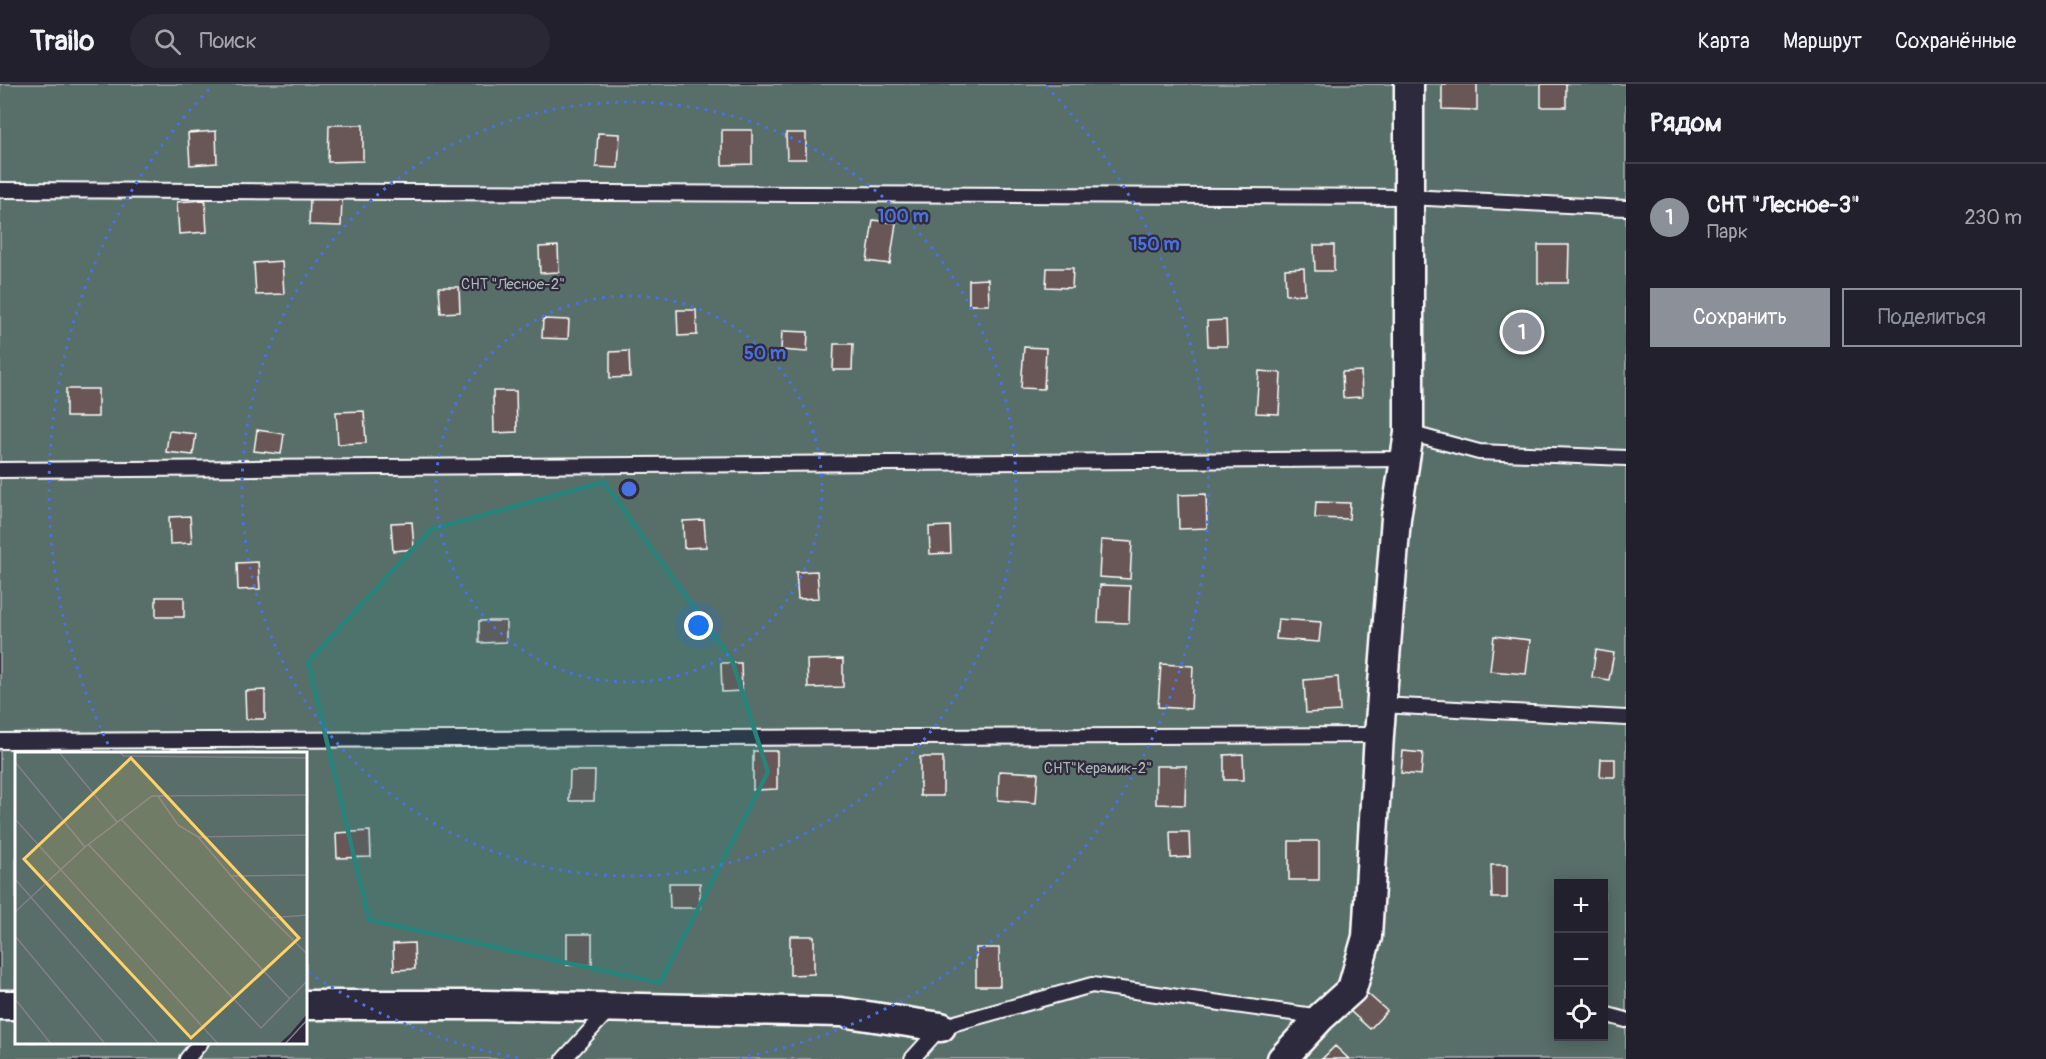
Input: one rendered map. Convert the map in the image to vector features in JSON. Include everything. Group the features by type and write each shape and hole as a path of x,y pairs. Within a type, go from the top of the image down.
{"street":[{"path":"1282,1059 1321,1017 1352,989 1367,937 1378,735 1396,518 1407,446 1409,84"},
{"path":"308,1005 611,1007 841,1012 941,1027"}],"lane":[{"path":"0,190 1408,197 1626,208"},
{"path":"0,470 1407,446 1479,452 1626,458"},
{"path":"1382,705 1626,718"},
{"path":"0,741 1378,735"},
{"path":"912,1059 941,1027 1092,985 1321,1017"},
{"path":"564,1059 611,1007"},
{"path":"1608,1015 1626,1020"},
{"path":"187,1059 199,1044"}],"highlighted area":[{"path":"604,482 732,660 768,772 660,983 369,920 308,662 431,529"}],"green space":[{"path":"0,84 1626,84 1626,1059 0,1059"}],"building":[{"path":"1442,84 1477,84 1477,110 1442,109"},
{"path":"1541,84 1566,84 1566,107 1541,107"},
{"path":"329,125 363,125 363,161 328,162"},
{"path":"722,130 752,130 752,164 722,165"},
{"path":"216,131 217,163 190,165 188,133"},
{"path":"598,133 620,134 618,168 596,167"},
{"path":"786,133 806,133 806,159 787,159"},
{"path":"310,198 342,198 341,226 309,225"},
{"path":"205,200 207,232 179,234 177,202"},
{"path":"873,220 896,223 890,264 867,261"},
{"path":"1314,245 1334,245 1334,271 1315,271"},
{"path":"1538,245 1569,245 1568,283 1538,283"},
{"path":"558,246 559,272 540,273 539,247"},
{"path":"282,261 284,294 256,295 254,263"},
{"path":"1047,268 1073,268 1072,288 1046,287"},
{"path":"1304,268 1305,294 1286,295 1285,269"},
{"path":"988,279 989,305 969,305 969,280"},
{"path":"439,287 459,287 460,312 441,313"},
{"path":"677,310 696,310 697,335 678,336"},
{"path":"543,319 569,320 568,339 542,338"},
{"path":"1226,320 1227,346 1208,346 1207,321"},
{"path":"782,331 808,332 807,352 781,350"},
{"path":"834,344 853,344 852,370 833,370"},
{"path":"1024,347 1046,348 1044,389 1021,388"},
{"path":"629,351 630,377 610,378 610,352"},
{"path":"1259,371 1281,373 1279,414 1256,413"},
{"path":"1361,371 1362,397 1343,398 1342,372"},
{"path":"66,389 98,389 98,417 66,417"},
{"path":"493,391 516,391 517,432 494,433"},
{"path":"364,411 366,443 338,444 336,412"},
{"path":"257,430 284,434 281,454 254,451"},
{"path":"169,431 196,434 193,455 166,452"},
{"path":"1206,494 1207,528 1179,529 1178,495"},
{"path":"1316,502 1350,503 1349,519 1315,518"},
{"path":"190,516 192,543 170,544 169,517"},
{"path":"704,520 706,547 684,548 683,521"},
{"path":"412,522 414,549 393,551 391,523"},
{"path":"950,526 951,553 930,554 929,527"},
{"path":"1101,540 1132,542 1130,579 1099,577"},
{"path":"258,562 260,589 238,590 237,563"},
{"path":"817,571 819,598 798,599 796,572"},
{"path":"1100,585 1130,586 1129,623 1098,622"},
{"path":"156,597 184,597 184,617 156,617"},
{"path":"1278,619 1321,622 1319,642 1276,639"},
{"path":"479,621 506,621 506,642 479,643"},
{"path":"1494,636 1530,640 1526,674 1490,671"},
{"path":"1596,650 1614,653 1609,680 1592,677"},
{"path":"843,659 843,687 808,688 807,660"},
{"path":"721,663 741,663 742,691 722,692"},
{"path":"1161,664 1193,666 1191,709 1158,707"},
{"path":"1338,677 1340,711 1306,713 1304,680"},
{"path":"265,690 265,719 246,719 245,691"},
{"path":"753,751 777,751 777,789 753,790"},
{"path":"1403,751 1423,753 1421,775 1401,773"},
{"path":"1243,754 1244,780 1224,780 1224,755"},
{"path":"920,757 943,757 943,796 920,796"},
{"path":"1601,759 1615,759 1615,777 1600,777"},
{"path":"1156,766 1186,766 1185,805 1156,804"},
{"path":"570,771 595,771 594,801 569,801"},
{"path":"999,771 1038,773 1036,803 998,800"},
{"path":"370,831 371,857 337,858 336,833"},
{"path":"1170,832 1189,832 1190,857 1171,858"},
{"path":"1289,841 1319,841 1319,880 1289,880"},
{"path":"1491,865 1507,865 1507,898 1492,898"},
{"path":"669,883 700,883 700,908 670,908"},
{"path":"567,934 592,934 592,965 567,965"},
{"path":"790,936 814,936 814,974 790,975"},
{"path":"414,943 415,969 394,970 393,944"},
{"path":"976,948 999,948 1000,986 976,986"},
{"path":"1367,993 1387,1011 1370,1029 1350,1011"},
{"path":"1335,1046 1349,1059 1322,1059"}],"place":[{"name":"СНТ \"Лесное-3\"","path":"1522,332"}],"park label":[{"name":"СНТ \"Лесное-2\"","path":"513,284"},
{"name":"СНТ\"Керамик-2\"","path":"1098,768"}]}
